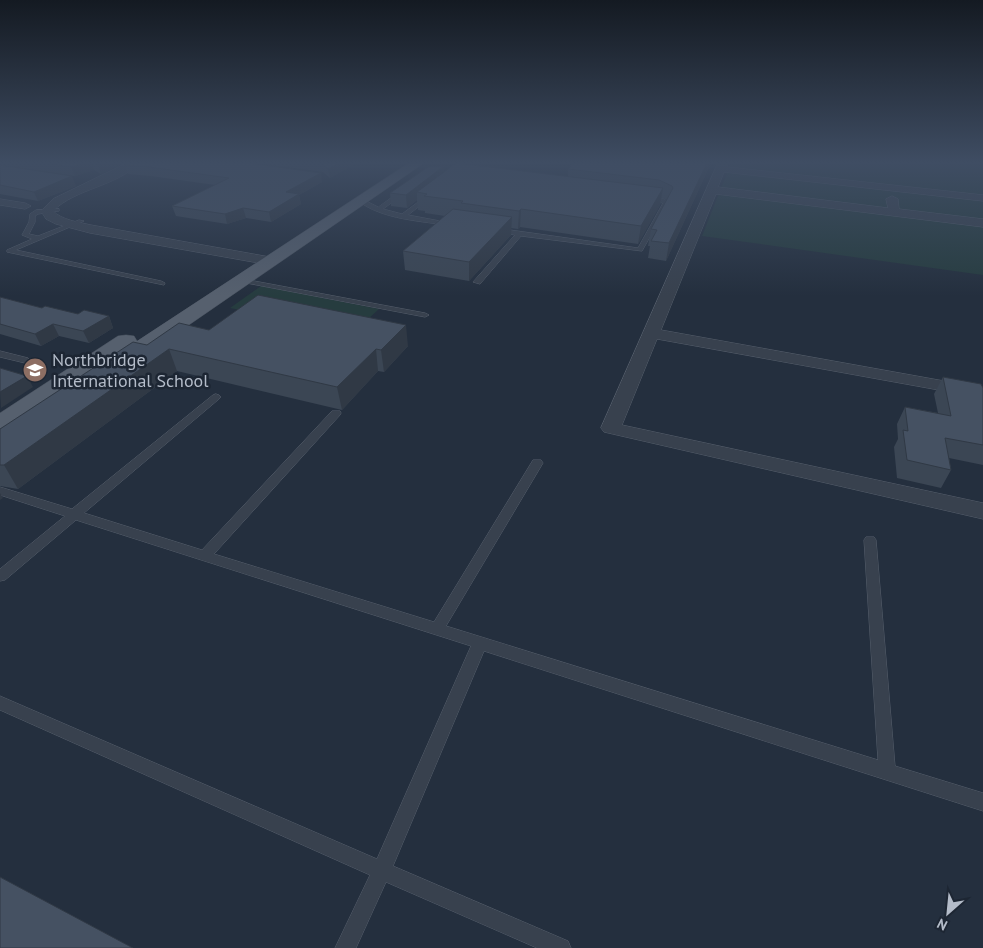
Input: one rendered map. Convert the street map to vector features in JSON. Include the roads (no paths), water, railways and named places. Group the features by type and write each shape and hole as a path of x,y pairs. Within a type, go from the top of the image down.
{"main road":[{"path":"0,444 241,280 266,257 338,207"},
{"path":"0,424 348,207"}],"street":[{"path":"705,207 610,428 983,511"},
{"path":"855,207 983,223"},
{"path":"893,207 894,212"},
{"path":"52,209 50,216 77,223 266,257"},
{"path":"651,333 983,393"}],"lane":[{"path":"373,207 403,216 462,225"},
{"path":"378,210 382,207"},
{"path":"403,216 414,207"},
{"path":"491,229 636,250 642,249 664,207"},
{"path":"40,239 26,236 25,234 32,222 32,215 52,209"},
{"path":"77,223 9,252 161,283"},
{"path":"478,282 520,233"},
{"path":"241,280 425,315"},
{"path":"0,354 25,360"},
{"path":"0,576 216,397"},
{"path":"204,556 336,413"},
{"path":"437,629 537,463"},
{"path":"0,491 983,802"},
{"path":"870,540 887,772"},
{"path":"345,948 382,871 480,643"},
{"path":"0,703 561,948"}],"place":[{"name":"Northbridge International School","path":"35,370"}]}
